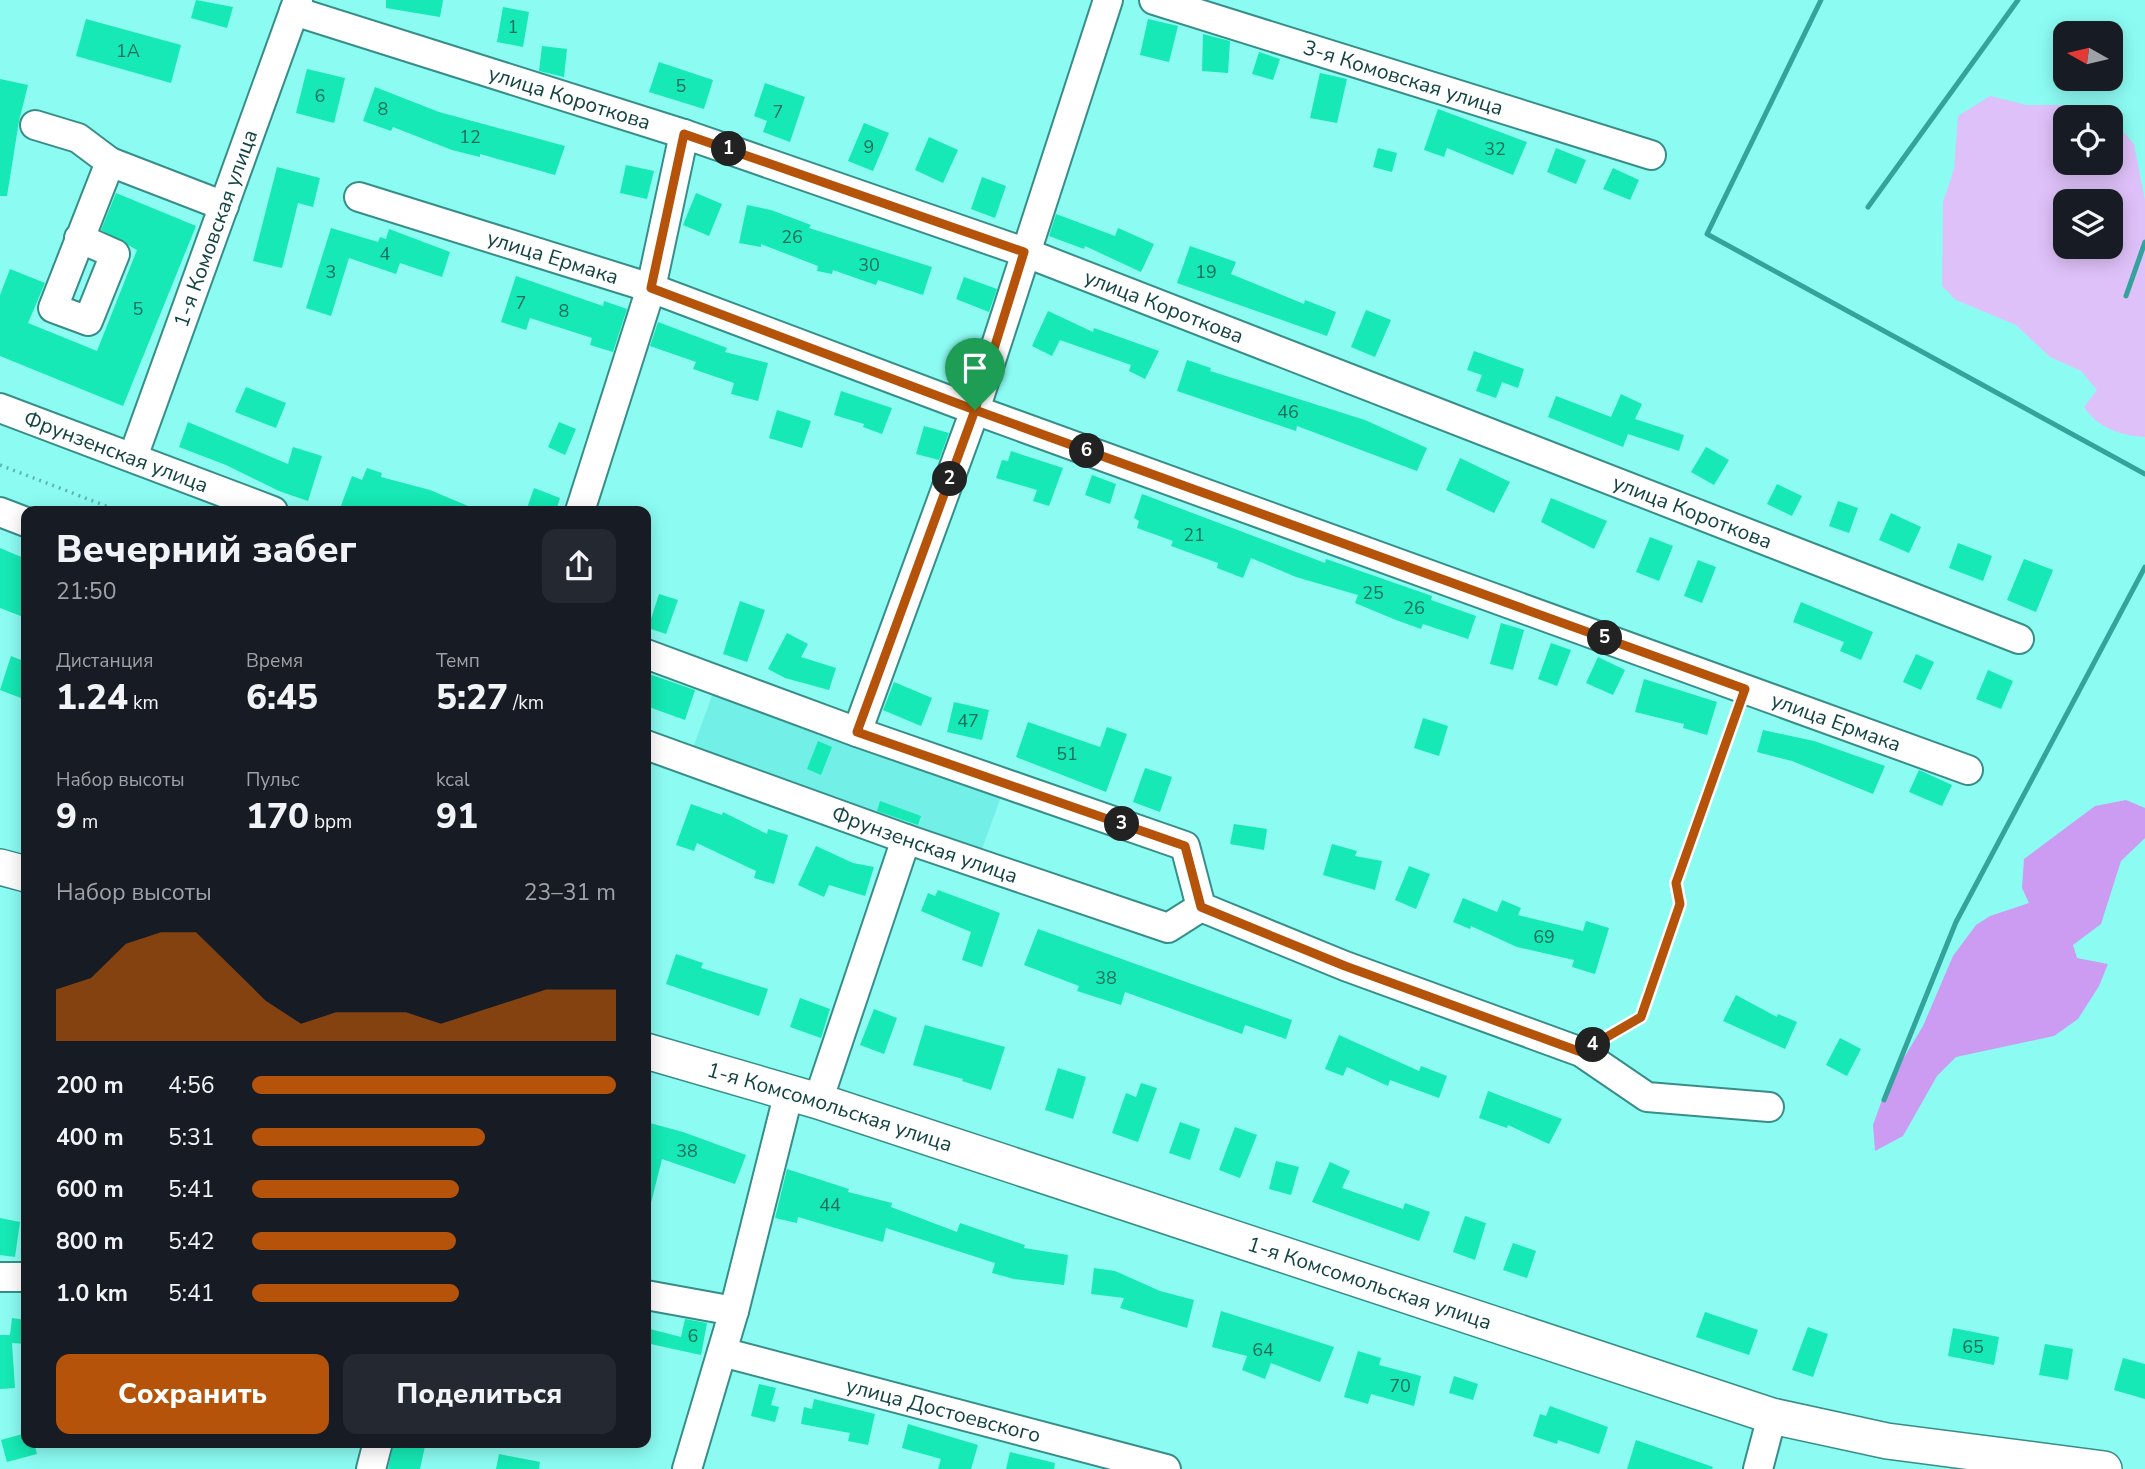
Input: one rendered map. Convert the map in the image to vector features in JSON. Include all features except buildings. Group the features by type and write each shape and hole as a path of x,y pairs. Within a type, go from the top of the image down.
{"main road":[{"path":"0,867 21,873"},
{"name":"1-я Комсомольская улица","path":"651,1052 803,1096 1618,1368 1772,1416 1887,1441 2019,1464 2104,1469"}],"street":[{"path":"857,732 975,410 1024,252 1108,0"},
{"name":"3-я Комовская улица","path":"1154,0 1651,155"},
{"name":"улица Короткова","path":"296,6 684,134 1024,252 2019,639"},
{"name":"1-я Комовская улица","path":"133,457 296,6"},
{"path":"35,125 78,138 110,162 224,206"},
{"path":"582,506 651,288 684,134"},
{"path":"79,238 110,162"},
{"name":"улица Ермака","path":"359,197 651,288 975,410 1968,770"},
{"name":"Фрунзенская улица","path":"0,408 260,506"},
{"path":"0,512 21,520"},
{"path":"651,656 857,732 1185,846 1201,907 1345,966 1581,1052 1647,1097 1769,1107"},
{"name":"Фрунзенская улица","path":"651,747 905,839 1168,928 1201,907"},
{"path":"687,1469 803,1096 905,839"},
{"path":"0,1277 21,1277"},
{"path":"651,1296 734,1311"},
{"name":"улица Достоевского","path":"722,1352 1166,1469"},
{"path":"1758,1469 1772,1416"},
{"path":"372,1469 377,1448"}],"path":[{"path":"0,465 106,506"},
{"path":"1581,1052 1641,1017 1680,904 1676,883 1745,689"}],"shaded area":[{"path":"1990,96 2027,105 2053,105 2053,175 2123,175 2123,131 2134,144 2145,200 2145,437 2119,433 2096,420 2084,407 2097,390 2081,371 2050,357 2016,325 1956,300 1942,286 1943,202 1954,169 1958,116"},
{"path":"714,690 1002,794 979,857 691,753"},
{"path":"2126,800 2145,808 2145,838 2121,861 2101,924 2073,945 2077,958 2108,964 2099,986 2078,1019 2054,1036 1956,1057 1937,1076 1903,1136 1875,1151 1873,1125 1887,1086 1923,1026 1953,956 1976,925 1990,916 2029,903 2022,888 2024,859 2095,806"}],"waterway":[{"path":"1821,0 1707,234 2145,474"},
{"path":"1868,207 2018,0"},
{"path":"2126,296 2145,242"},
{"path":"1884,1100 1956,922 2145,567"}],"route":[{"path":"975,410 651,288 684,134 1024,252 975,410 857,732 1185,846 1201,907 1345,966 1581,1052 1641,1017 1680,904 1676,883 1745,689 975,410"}]}
